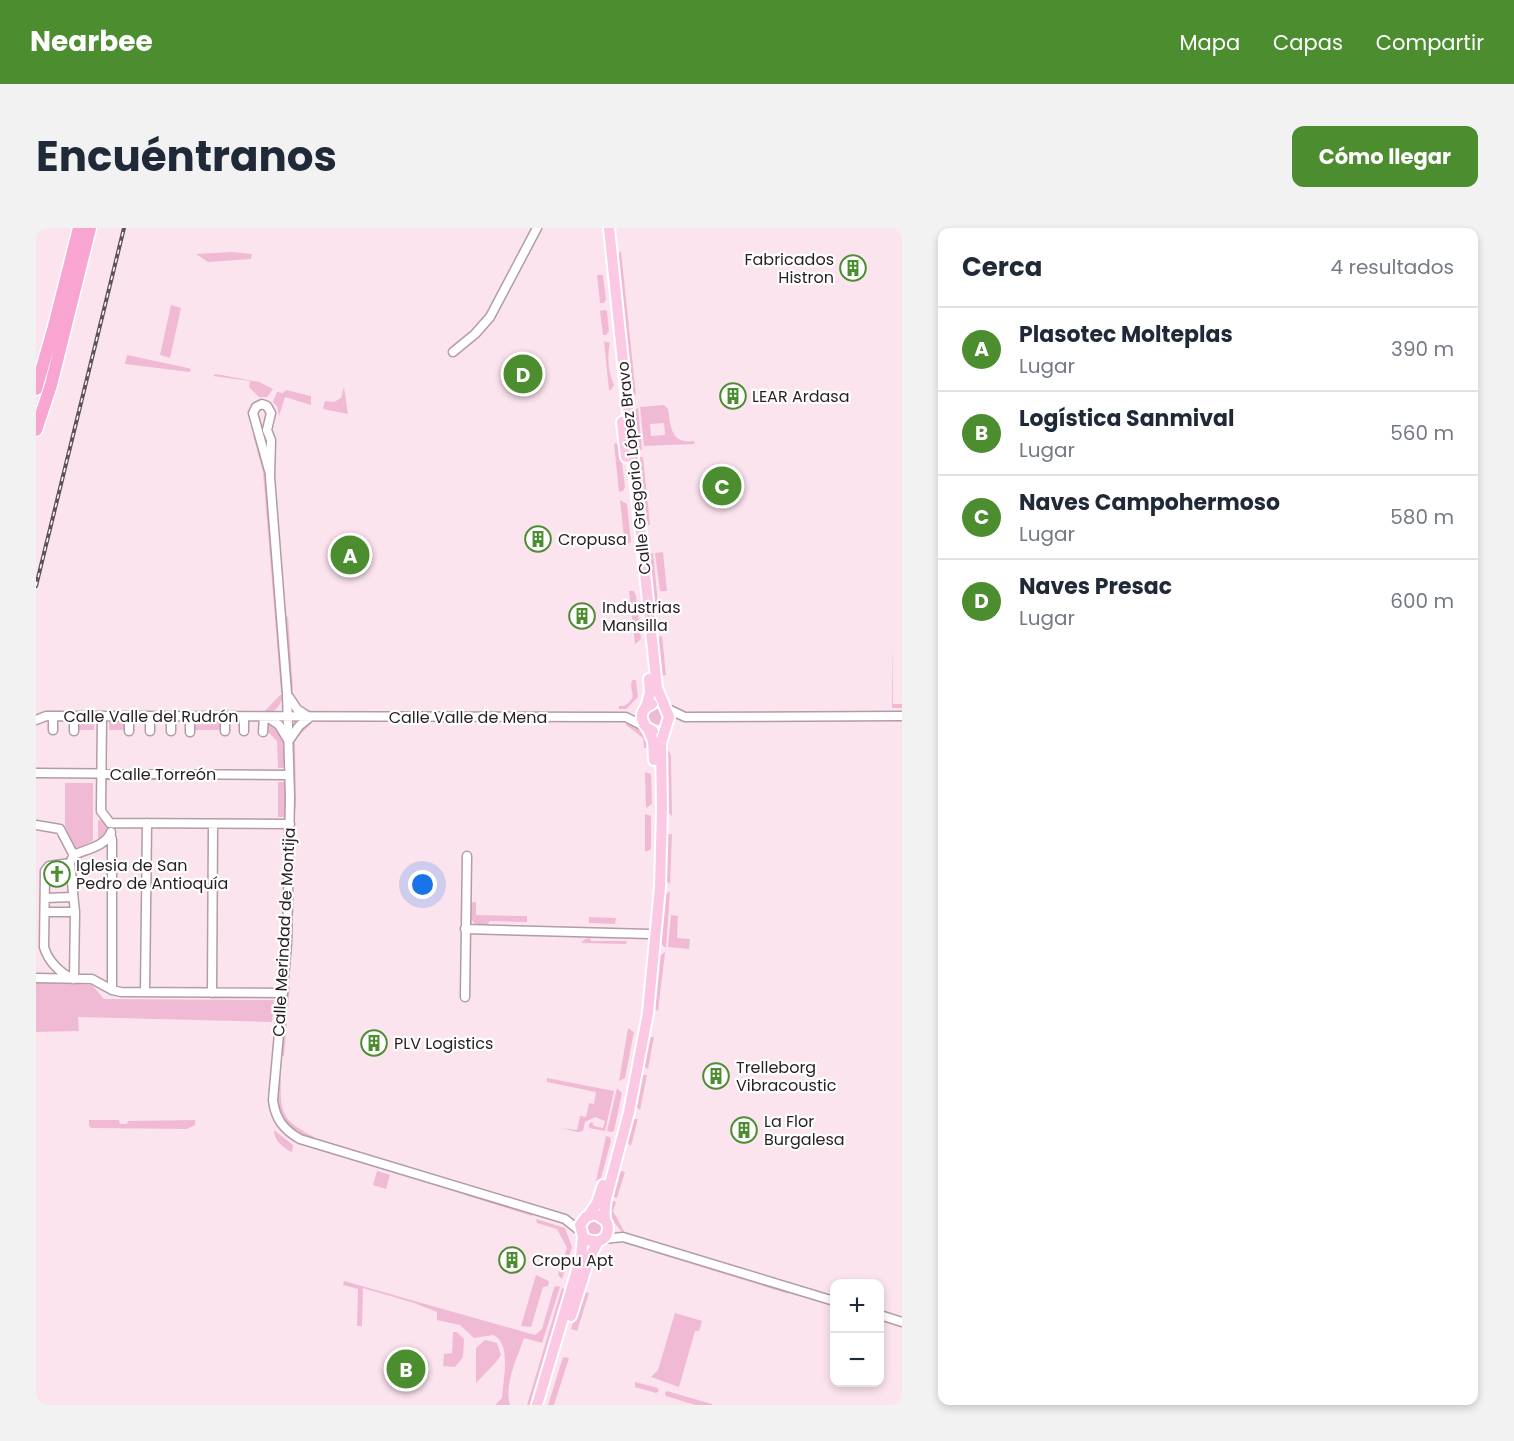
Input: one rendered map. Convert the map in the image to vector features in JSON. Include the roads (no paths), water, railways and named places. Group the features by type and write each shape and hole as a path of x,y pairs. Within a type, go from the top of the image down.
{"highway":[{"path":"65,307 73,228"},
{"path":"36,430 51,385 79,228"},
{"path":"36,389 90,228"},
{"path":"65,307 83,276 97,228"}],"main road":[{"name":"Calle Gregorio López Bravo","path":"602,228 650,689 645,708"},
{"name":"Calle Gregorio López Bravo","path":"609,228 657,692 665,707"},
{"path":"537,1405 581,1257 582,1222 600,1195 624,1105 639,1026 654,883 655,811 653,741 641,718 645,708 655,703 665,707 669,717 661,743 660,887 652,978 638,1070 606,1199 607,1234 600,1240 589,1259 544,1405"},
{"path":"647,728 655,731 666,727"},
{"path":"588,1216 598,1215 606,1222"},
{"path":"582,1234 590,1241 600,1240"}],"street":[{"path":"453,352 475,334 490,317 537,228"},
{"name":"Calle Merindad de Montija","path":"263,430 271,440 270,474 287,695 290,775 287,944 273,1100 275,1112 279,1121 300,1139 565,1219"},
{"path":"265,717 280,709 287,695 297,709 309,718 295,730 289,742"},
{"path":"665,707 685,717 902,716"},
{"name":"Calle Valle de Mena","path":"288,717 627,717 645,708"},
{"path":"53,716 53,730"},
{"name":"Calle Valle del Rudrón","path":"36,720 53,716 288,717"},
{"path":"74,716 74,731"},
{"path":"102,716 101,811 110,823 112,840 112,990"},
{"path":"129,716 129,731"},
{"path":"150,716 150,731"},
{"path":"171,717 171,731"},
{"path":"190,717 190,732"},
{"path":"225,717 225,731"},
{"path":"244,717 244,732"},
{"path":"263,732 265,717"},
{"path":"265,717 279,725 289,742"},
{"name":"Calle Valle de Mena","path":"627,717 647,728"},
{"path":"666,727 685,717"},
{"name":"Calle Torreón","path":"36,773 290,775"},
{"path":"110,823 290,824"},
{"path":"146,992 147,823"},
{"path":"212,993 213,824"},
{"path":"36,825 60,829 74,854"},
{"path":"74,979 75,912 70,863 74,854 104,842 111,836"},
{"path":"465,997 467,856"},
{"path":"70,863 46,867 45,912 40,928 46,954 62,972 74,979"},
{"path":"45,898 72,897"},
{"path":"45,912 75,912"},
{"path":"465,929 650,934"},
{"path":"36,978 95,980 112,990 283,993"},
{"path":"565,1219 588,1216"},
{"path":"565,1219 582,1234"},
{"path":"606,1222 623,1237"},
{"path":"600,1240 623,1237 830,1300"},
{"path":"884,1317 902,1322"}],"railway":[{"path":"36,586 124,228"}],"place":[{"name":"Fabricados Histron","path":"853,268"},
{"name":"Naves Presac","path":"523,374"},
{"name":"LEAR Ardasa","path":"733,396"},
{"name":"Naves Campohermoso","path":"722,486"},
{"name":"Cropusa","path":"538,539"},
{"name":"Plasotec Molteplas","path":"350,555"},
{"name":"Industrias Mansilla","path":"582,616"},
{"name":"Iglesia de San Pedro de Antioquía","path":"57,874"},
{"name":"PLV Logistics","path":"374,1043"},
{"name":"Trelleborg Vibracoustic","path":"716,1076"},
{"name":"La Flor Burgalesa","path":"744,1130"},
{"name":"Cropu Apt","path":"512,1260"},
{"name":"Logística Sanmival","path":"406,1369"}]}
